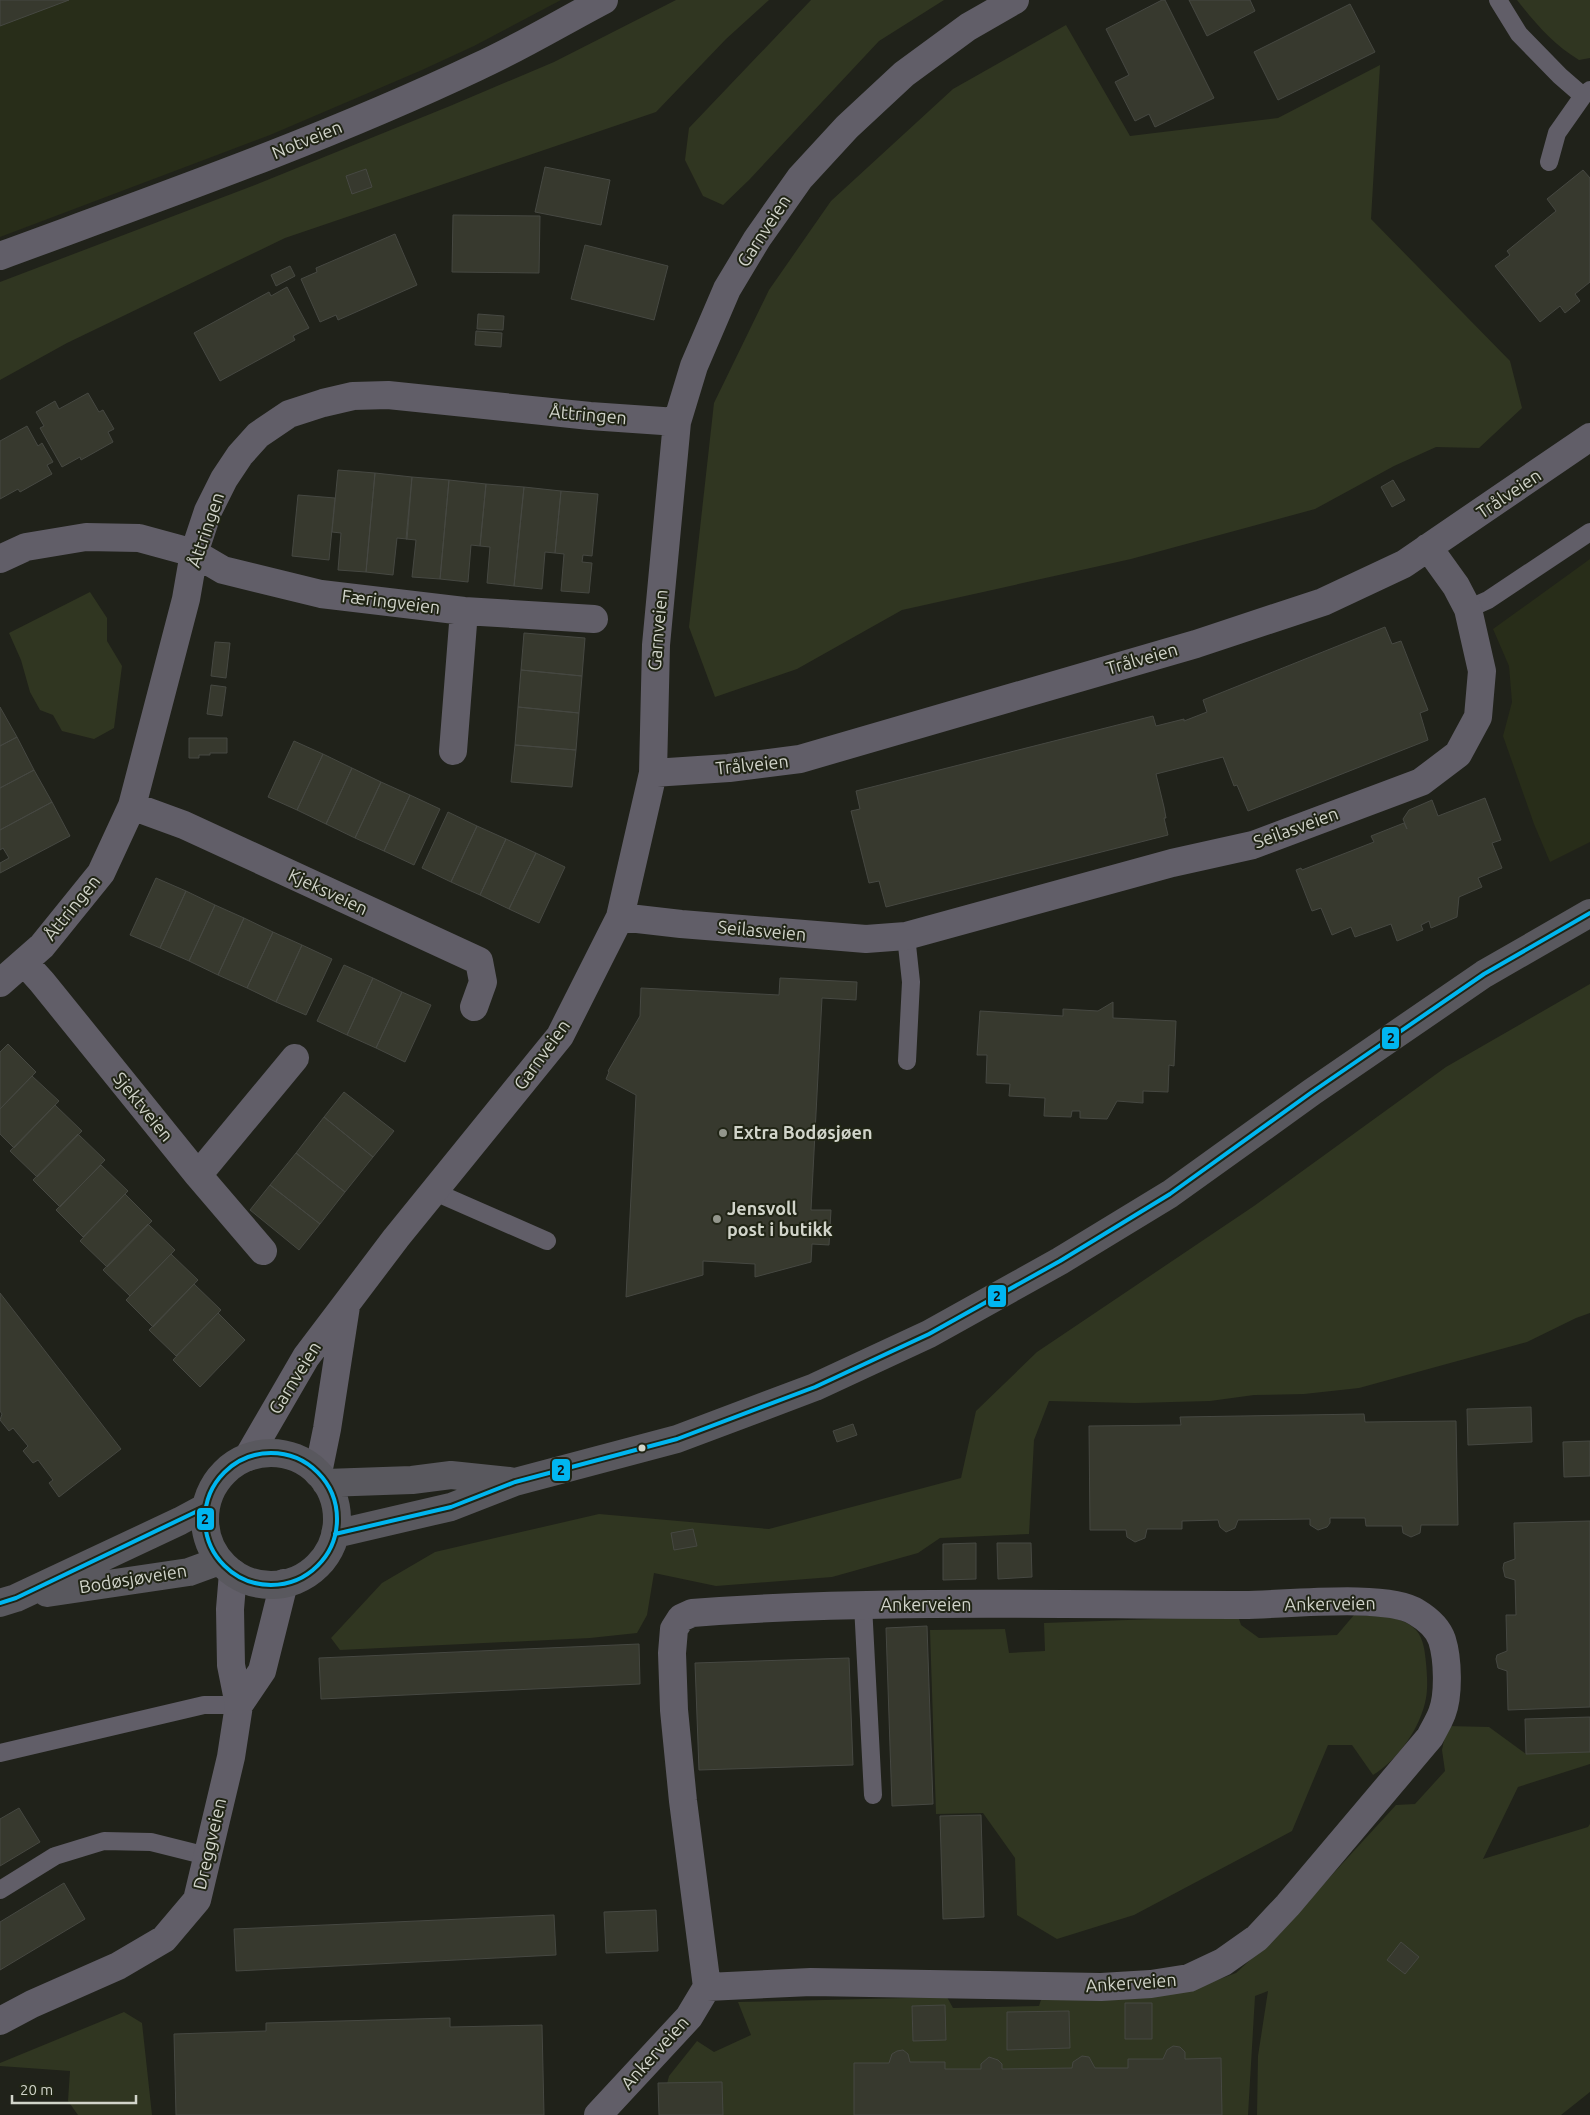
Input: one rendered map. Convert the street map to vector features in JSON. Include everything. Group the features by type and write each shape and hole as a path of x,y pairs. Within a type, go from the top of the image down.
{"street":[{"name":"Notveien","path":"0,256 194,185 350,123 478,67 604,0"},
{"name":"Garnveien","path":"248,1457 306,1357 347,1302 560,1036 620,917 653,772 656,645 677,422 694,366 728,289 757,239 800,178 847,127 904,74 968,27 1015,0"},
{"name":"Åttringen","path":"0,983 42,946 101,873 132,806 186,599 194,553 208,511 224,479 240,455 258,435 289,414 353,396 388,395 590,416 677,422"},
{"name":"Trålveien","path":"653,772 728,768 800,759 1196,644 1322,602 1404,564 1590,437"},
{"name":"Færingveien","path":"0,559 26,548 86,537 139,538 194,553 223,570 321,594 464,611 594,619"},
{"name":"Seilasveien","path":"620,917 866,940 906,936 1172,863 1253,845 1421,782 1458,754 1478,717 1482,671 1468,609 1456,586 1428,548"},
{"path":"453,751 464,611"},
{"name":"Kjeksveien","path":"132,806 184,825 479,961 484,982 474,1007"},
{"path":"335,1534 451,1507 515,1482 677,1439 815,1387 929,1334 1060,1262 1170,1194 1312,1092 1484,974 1590,914"},
{"name":"Sjektveien","path":"24,962 198,1175 263,1251"},
{"path":"198,1175 295,1058"},
{"name":"Garnveien","path":"322,1478 335,1371 347,1302"},
{"path":"266,1453 285,1454 303,1461 322,1478 334,1499 337,1517 335,1534 328,1552 317,1566 301,1577 284,1584 266,1585 249,1581 226,1567 210,1544 205,1526 206,1507 214,1486 228,1468 248,1457 266,1453"},
{"path":"322,1478 412,1480 450,1476 515,1482"},
{"name":"Bodøsjøveien","path":"8,1600 206,1507"},
{"name":"Bodøsjøveien","path":"8,1600 226,1567"},
{"name":"Dreggveien","path":"0,2021 32,2004 118,1966 164,1940 197,1900 231,1757 239,1705 231,1665 230,1609 226,1567"},
{"name":"Dreggveien","path":"239,1705 262,1671 284,1584"},
{"name":"Ankerveien","path":"598,2115 689,2017 707,1986 683,1801 674,1710 672,1653 674,1628 681,1618 692,1613 863,1605 1263,1605 1368,1601 1388,1603 1414,1610 1430,1622 1442,1639 1446,1660 1446,1686 1442,1712 1430,1736 1258,1938 1223,1962 1189,1978 1151,1984 1101,1986 811,1982 707,1986"}],"lane":[{"path":"1498,0 1519,34 1560,76 1586,93 1558,133 1549,162"},
{"path":"1468,609 1488,600 1590,532"},
{"path":"906,936 912,982 907,1061"},
{"path":"435,1192 547,1241"},
{"path":"863,1605 873,1795"},
{"path":"0,1753 204,1705 239,1705"},
{"path":"0,1890 55,1856 104,1841 151,1842 207,1856"}],"shaded area":[{"path":"0,0 561,0 474,46 270,135 0,237"},
{"path":"676,0 769,0 726,39 656,112 285,238 67,343 0,380 0,282 255,185 450,106 554,62"},
{"path":"811,0 944,0 879,41 749,180 723,205 703,196 685,160 689,128"},
{"path":"1517,0 1590,0 1590,58 1579,60 1561,47 1538,25"},
{"path":"1066,25 1130,136 1278,118 1380,65 1371,219 1510,361 1522,408 1479,448 1436,447 1394,466 1315,509 1131,559 902,610 797,669 715,697 689,627 714,403 769,290 831,201 953,89"},
{"path":"1590,559 1590,842 1550,862 1534,824 1503,736 1512,702 1509,666 1493,629"},
{"path":"90,592 107,618 107,641 122,666 114,728 94,739 62,731 53,715 40,710 30,692 21,660 9,633"},
{"path":"1590,984 1590,1313 1527,1342 1359,1388 1304,1394 1254,1395 1210,1401 1135,1403 1049,1401 1034,1440 1029,1534 940,1538 918,1553 832,1577 716,1586 654,1573 647,1615 637,1633 590,1638 340,1650 331,1638 382,1583 435,1552 599,1514 769,1529 961,1478 976,1411 1037,1352 1254,1206 1446,1067"},
{"path":"1354,1615 1387,1617 1403,1621 1416,1630 1421,1638 1426,1659 1427,1694 1419,1720 1407,1742 1391,1761 1373,1775 1352,1745 1328,1745 1292,1831 1134,1915 1057,1939 1017,1915 1015,1858 983,1813 936,1814 930,1630 1005,1629 1009,1653 1045,1651 1044,1623 1238,1616 1241,1625 1259,1638 1337,1635"},
{"path":"1447,1726 1489,1727 1526,1754 1590,1752 1590,1764 1518,1787 1483,1859 1588,1827 1590,1824 1590,2092 1561,2115 1257,2115 1258,2056 1268,1991 1255,1996 1248,2115 659,2115 669,2076 697,2041 714,2052 751,2035 738,2002 947,1997 953,2008 1039,2006 1042,1997 1193,1989 1236,1973 1275,1937 1396,1805 1415,1804 1445,1771 1442,1750"},
{"path":"124,2012 142,2023 152,2115 78,2115 68,2101 70,2071 0,2066 0,2063"}],"building":[{"path":"0,0 69,0 0,26"},
{"path":"1165,0 1214,98 1155,127 1149,114 1135,121 1115,82 1129,75 1106,29"},
{"path":"1189,0 1250,0 1255,11 1207,36"},
{"path":"1350,4 1375,52 1278,100 1254,52"},
{"path":"545,167 610,180 601,225 535,212"},
{"path":"366,169 372,187 352,194 346,176"},
{"path":"1583,170 1590,178 1590,282 1575,294 1580,301 1565,313 1560,306 1540,322 1495,266 1510,255 1507,251 1556,211 1547,199"},
{"path":"453,215 540,216 539,273 452,272"},
{"path":"395,234 417,285 338,320 336,315 320,322 301,279 317,272 316,268"},
{"path":"585,245 668,266 654,320 571,299"},
{"path":"290,266 295,276 276,286 271,275"},
{"path":"287,287 309,328 293,336 295,340 220,381 194,333 269,292 271,296"},
{"path":"478,314 504,316 503,330 477,329"},
{"path":"476,331 502,333 501,347 475,345"},
{"path":"88,393 99,412 103,410 114,429 108,432 113,442 81,460 80,457 62,467 40,428 44,426 36,412 55,401 59,409"},
{"path":"27,426 38,446 42,443 53,462 47,465 52,474 20,492 18,489 0,499 0,441"},
{"path":"338,470 375,473 366,572 338,570 341,533 332,532"},
{"path":"375,473 412,477 407,539 397,538 393,575 366,572"},
{"path":"412,477 449,480 440,579 412,577 416,540 406,539"},
{"path":"449,480 486,484 480,546 471,545 468,582 440,579"},
{"path":"1393,480 1405,500 1392,507 1381,487"},
{"path":"486,484 524,487 514,586 487,583 490,547 480,546"},
{"path":"524,487 561,491 555,553 545,552 542,589 514,586"},
{"path":"561,491 598,494 592,556 583,555 582,562 592,563 589,593 561,591 564,554 555,553"},
{"path":"298,495 335,498 329,560 292,556"},
{"path":"1385,627 1392,644 1401,641 1428,710 1420,713 1428,740 1248,811 1237,785 1234,786 1223,757 1156,774 1168,835 886,907 879,881 869,883 851,811 860,809 856,791 1153,716 1156,726 1184,719 1184,721 1207,712 1203,700"},
{"path":"524,633 585,638 582,676 521,670"},
{"path":"215,642 230,643 226,678 211,676"},
{"path":"521,670 582,676 579,713 518,707"},
{"path":"211,685 226,687 222,716 207,714"},
{"path":"0,707 17,737 0,746"},
{"path":"518,707 579,713 576,750 515,745"},
{"path":"17,737 34,770 0,788 0,746"},
{"path":"189,738 227,738 227,753 210,753 210,755 199,755 199,758 189,758"},
{"path":"294,741 323,754 297,810 268,797"},
{"path":"515,745 576,750 572,787 511,782"},
{"path":"323,754 352,768 326,824 297,810"},
{"path":"352,768 381,782 355,838 326,824"},
{"path":"34,770 52,802 0,830 0,788"},
{"path":"381,782 410,795 384,851 355,838"},
{"path":"410,795 440,809 414,865 384,851"},
{"path":"1485,798 1501,840 1492,843 1502,868 1478,878 1482,887 1459,897 1457,917 1431,928 1429,921 1421,925 1423,930 1397,941 1391,924 1355,937 1351,927 1332,935 1321,908 1312,911 1296,870 1301,868 1302,870 1374,842 1371,836 1404,823 1407,829 1403,819 1409,810 1432,800 1438,816"},
{"path":"52,802 70,836 0,873 0,863 9,858 3,848 0,850 0,830"},
{"path":"448,812 477,826 451,882 422,868"},
{"path":"477,826 506,839 480,895 451,882"},
{"path":"506,839 536,853 509,909 480,895"},
{"path":"536,853 565,867 539,923 509,909"},
{"path":"156,878 186,891 160,948 130,935"},
{"path":"186,891 215,905 189,961 160,948"},
{"path":"215,905 244,918 218,975 189,961"},
{"path":"244,918 273,932 247,988 218,975"},
{"path":"273,932 302,945 276,1002 247,988"},
{"path":"302,945 332,959 306,1015 276,1002"},
{"path":"344,965 373,978 347,1035 317,1021"},
{"path":"373,978 402,992 376,1048 347,1035"},
{"path":"780,978 857,982 856,1000 822,998 811,1210 831,1210 829,1245 812,1244 811,1262 755,1277 755,1264 703,1261 703,1275 626,1297 636,1095 606,1079 608,1071 640,1016 641,988 779,995"},
{"path":"402,992 431,1005 405,1062 376,1048"},
{"path":"1113,1002 1113,1018 1176,1021 1174,1066 1169,1065 1168,1092 1143,1091 1143,1103 1117,1101 1107,1119 1080,1118 1080,1111 1072,1111 1071,1117 1044,1116 1045,1098 1009,1096 1010,1084 986,1083 987,1055 977,1055 980,1011 1063,1016 1063,1009 1098,1011"},
{"path":"8,1044 36,1072 0,1109 0,1052"},
{"path":"32,1076 59,1101 14,1148 0,1134 0,1109"},
{"path":"344,1092 394,1131 373,1157 324,1117"},
{"path":"55,1105 82,1131 37,1177 10,1151"},
{"path":"324,1117 373,1157 345,1192 296,1153"},
{"path":"78,1134 105,1160 60,1207 33,1180"},
{"path":"296,1153 345,1192 320,1224 270,1185"},
{"path":"101,1165 128,1191 83,1237 56,1210"},
{"path":"270,1185 320,1224 299,1250 250,1210"},
{"path":"125,1194 152,1221 107,1267 80,1241"},
{"path":"148,1224 175,1250 130,1296 103,1270"},
{"path":"171,1254 198,1280 153,1327 126,1300"},
{"path":"194,1284 221,1310 176,1356 149,1330"},
{"path":"0,1293 121,1449 59,1497 49,1483 53,1480 38,1460 33,1463 23,1451 28,1446 13,1428 9,1431 0,1420 2,1414 0,1411"},
{"path":"218,1313 245,1340 200,1387 173,1360"},
{"path":"1531,1407 1532,1442 1468,1445 1467,1409"},
{"path":"1364,1414 1365,1422 1456,1421 1458,1525 1421,1525 1420,1533 1411,1537 1403,1533 1402,1526 1366,1526 1365,1518 1330,1518 1330,1523 1327,1527 1318,1530 1310,1525 1310,1519 1238,1520 1235,1528 1226,1532 1220,1527 1218,1520 1182,1521 1182,1529 1147,1529 1145,1538 1135,1542 1127,1537 1126,1530 1090,1530 1089,1426 1181,1425 1180,1417"},
{"path":"853,1424 857,1435 837,1442 833,1431"},
{"path":"1590,1441 1590,1476 1564,1477 1563,1442"},
{"path":"1590,1521 1590,1707 1508,1710 1507,1671 1498,1668 1496,1659 1497,1655 1507,1651 1506,1615 1516,1615 1515,1580 1505,1577 1503,1568 1504,1563 1515,1559 1514,1523"},
{"path":"693,1529 697,1546 674,1550 671,1533"},
{"path":"976,1543 976,1579 943,1580 943,1544"},
{"path":"997,1543 1031,1543 1032,1577 998,1579"},
{"path":"927,1626 933,1804 892,1806 886,1628"},
{"path":"639,1644 640,1684 321,1699 319,1658"},
{"path":"849,1658 853,1765 699,1770 695,1663"},
{"path":"1590,1717 1590,1752 1526,1754 1525,1719"},
{"path":"19,1808 40,1842 0,1866 0,1819"},
{"path":"981,1815 984,1917 943,1919 940,1816"},
{"path":"64,1883 85,1919 0,1970 0,1922"},
{"path":"656,1910 658,1951 606,1953 604,1912"},
{"path":"554,1915 556,1955 236,1971 234,1929"},
{"path":"1401,1942 1419,1957 1405,1974 1387,1960"},
{"path":"1125,2003 1152,2003 1152,2039 1125,2039"},
{"path":"945,2005 946,2040 913,2041 912,2006"},
{"path":"1069,2011 1070,2048 1007,2050 1007,2012"},
{"path":"450,2018 450,2027 542,2025 544,2115 176,2115 174,2034 266,2031 266,2023"},
{"path":"1173,2046 1180,2047 1185,2052 1185,2059 1221,2058 1222,2115 854,2115 854,2063 889,2063 892,2054 897,2051 903,2050 908,2054 910,2062 945,2062 945,2069 981,2069 981,2064 989,2057 998,2060 1002,2064 1002,2069 1072,2068 1073,2062 1082,2056 1089,2057 1095,2068 1128,2068 1128,2059 1163,2059 1167,2050"},
{"path":"722,2082 723,2115 659,2115 658,2083"}],"transit line":[{"name":"2","path":"335,1534 451,1507 515,1482 677,1439 815,1387 929,1334 1060,1261 1170,1194 1312,1092 1484,974 1590,913"},
{"name":"2","path":"271,1453 296,1458 307,1464 317,1473 326,1483 332,1494 337,1519 332,1544 326,1555 317,1565 307,1574 296,1580 271,1585 246,1580 235,1574 225,1565 216,1555 210,1544 205,1519 210,1494 216,1483 225,1473 235,1464 246,1458 271,1453"},
{"name":"2","path":"0,1603 16,1598 206,1507"}],"place":[{"name":"Extra Bodøsjøen","path":"723,1133"},
{"name":"Jensvoll post i butikk","path":"717,1219"}]}
